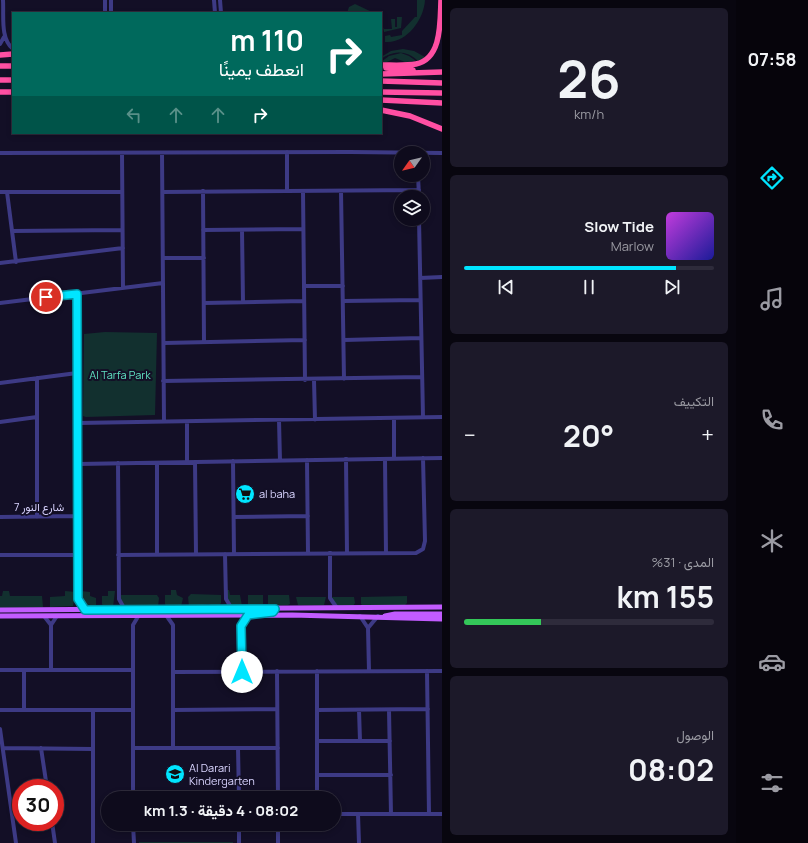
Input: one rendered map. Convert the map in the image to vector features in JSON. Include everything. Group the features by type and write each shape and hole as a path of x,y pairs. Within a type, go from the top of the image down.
{"highway":[{"path":"382,65 414,64 429,57 437,46 440,38 441,0"},
{"path":"0,55 12,54"},
{"path":"0,66 12,66"},
{"path":"382,68 425,72"},
{"path":"382,74 442,72"},
{"path":"0,80 12,80"},
{"path":"382,81 442,83"},
{"path":"0,92 12,92"},
{"path":"382,92 442,93"},
{"path":"382,100 442,103"},
{"path":"382,110 410,116 442,129"}],"main road":[{"path":"427,607 442,604"},
{"path":"0,610 45,613 57,616 232,609 442,607"},
{"path":"250,615 273,612 275,609"},
{"path":"0,616 29,616 71,610 112,610 139,615 378,616 442,621"},
{"path":"384,617 395,614 442,614"}],"street":[{"path":"3,0 4,34 6,42 12,48"},
{"path":"105,0 105,12"},
{"path":"111,0 111,12"},
{"path":"214,0 215,12"},
{"path":"220,0 221,12"},
{"path":"0,44 4,34"},
{"path":"287,152 287,191"},
{"path":"0,153 394,153"},
{"path":"122,153 123,288"},
{"path":"162,153 164,422"},
{"path":"430,153 442,153"},
{"path":"418,182 419,190"},
{"path":"163,192 394,190"},
{"path":"303,191 305,380"},
{"path":"341,191 344,379"},
{"path":"0,192 122,192"},
{"path":"7,192 16,262"},
{"path":"203,192 204,342"},
{"path":"419,226 423,417"},
{"path":"203,230 304,229"},
{"path":"12,231 122,230"},
{"path":"242,230 242,302"},
{"path":"0,263 123,248"},
{"path":"163,258 204,258"},
{"path":"420,278 442,277"},
{"path":"0,303 163,283"},
{"path":"304,286 343,286"},
{"path":"77,294 78,599 85,610"},
{"path":"343,301 420,300"},
{"path":"204,303 304,301"},
{"path":"344,340 421,338"},
{"path":"164,343 305,340"},
{"path":"0,383 77,373"},
{"path":"37,378 37,516"},
{"path":"163,381 422,378"},
{"path":"314,380 315,420"},
{"path":"0,422 37,417"},
{"path":"78,423 442,417"},
{"path":"394,418 394,458"},
{"path":"279,420 280,461"},
{"path":"187,422 188,462"},
{"path":"118,554 416,553 423,549 425,539 423,458"},
{"path":"78,464 442,458"},
{"path":"346,459 347,553"},
{"path":"385,459 386,553"},
{"path":"307,460 308,553"},
{"path":"195,462 196,554"},
{"path":"233,462 234,554"},
{"path":"118,463 118,599 133,625"},
{"path":"156,463 157,554"},
{"name":"شارع النور 7","path":"0,517 78,516"},
{"path":"234,518 308,516"},
{"path":"330,553 330,598 337,608"},
{"path":"225,554 226,599 232,609"},
{"path":"0,555 78,555"},
{"path":"322,608 330,598"},
{"path":"71,610 78,599"},
{"path":"112,610 118,599"},
{"path":"218,610 226,599"},
{"path":"45,613 51,625 51,670"},
{"path":"133,791 133,625 139,615"},
{"path":"166,615 173,625"},
{"path":"173,748 173,625 180,615"},
{"path":"234,615 241,626 242,672"},
{"path":"241,626 250,615"},
{"path":"51,625 57,616"},
{"path":"359,616 365,621 368,628 369,671"},
{"path":"368,628 378,616"},
{"path":"0,670 133,670"},
{"path":"24,670 24,710"},
{"path":"278,671 278,791"},
{"path":"317,671 318,791"},
{"path":"427,671 430,814"},
{"path":"173,672 442,671"},
{"path":"317,710 428,709"},
{"path":"0,710 133,710"},
{"path":"93,710 93,843"},
{"path":"173,710 277,710"},
{"path":"359,710 360,741"},
{"path":"389,710 391,814"},
{"path":"0,729 16,843"},
{"path":"317,741 390,741"},
{"path":"3,748 93,749"},
{"path":"41,748 46,779"},
{"path":"133,748 278,748"},
{"path":"238,748 239,791"},
{"path":"317,775 391,775"},
{"path":"341,814 442,814"},
{"path":"358,814 359,843"},
{"path":"53,831 55,843"},
{"path":"134,831 134,843"},
{"path":"239,831 239,843"},
{"path":"278,831 278,843"}],"green space":[{"path":"417,0 425,0 424,8 417,23 407,35 393,42 385,42 385,36 390,35 391,37 402,35 402,31 415,17 417,17"},
{"path":"355,4 372,12 347,12 349,7"},
{"path":"397,17 402,17 401,28 384,32 383,27 384,29 392,29 391,19 395,19 395,27 397,27"},
{"path":"403,49 414,51 425,57 418,61 414,57 400,52 390,54 382,58 382,56 391,51"},
{"path":"401,53 416,61 405,62 395,58 387,62 382,62 389,56"},
{"name":"Al Tarfa Park","path":"105,332 157,333 155,415 83,416 84,334"},
{"path":"171,590 176,590 177,595 183,598 181,607 167,607 165,604 165,595 171,595"},
{"path":"227,590 229,590 230,595 240,595 242,606 234,608 228,602"},
{"path":"3,591 9,591 10,596 42,596 43,607 0,608 0,596 2,596"},
{"path":"65,591 76,592 73,606 50,607 50,597 65,596"},
{"path":"81,591 90,592 90,596 96,598 96,606 87,608 83,605"},
{"path":"108,591 115,591 113,607 104,607 102,604 102,596 108,596"},
{"path":"191,594 221,595 221,603 217,608 209,604 189,607 188,597"},
{"path":"121,595 157,595 159,598 158,607 126,608 121,603"},
{"path":"248,595 263,595 263,606 248,606"},
{"path":"268,595 289,595 290,604 270,606 268,604"},
{"path":"407,596 407,603 405,605 363,606 361,604 361,597"},
{"path":"296,597 326,597 324,605 298,605"},
{"path":"332,597 354,597 355,603 353,606 337,607 331,600"},
{"path":"233,842 233,843 139,843"}],"place":[{"name":"al baha","path":"245,494"},
{"name":"Al Darari Kindergarten","path":"175,774"}],"route":[{"path":"46,297 77,294 78,599 80,606 85,610 275,609 273,612 248,615 242,622 242,672"}]}
